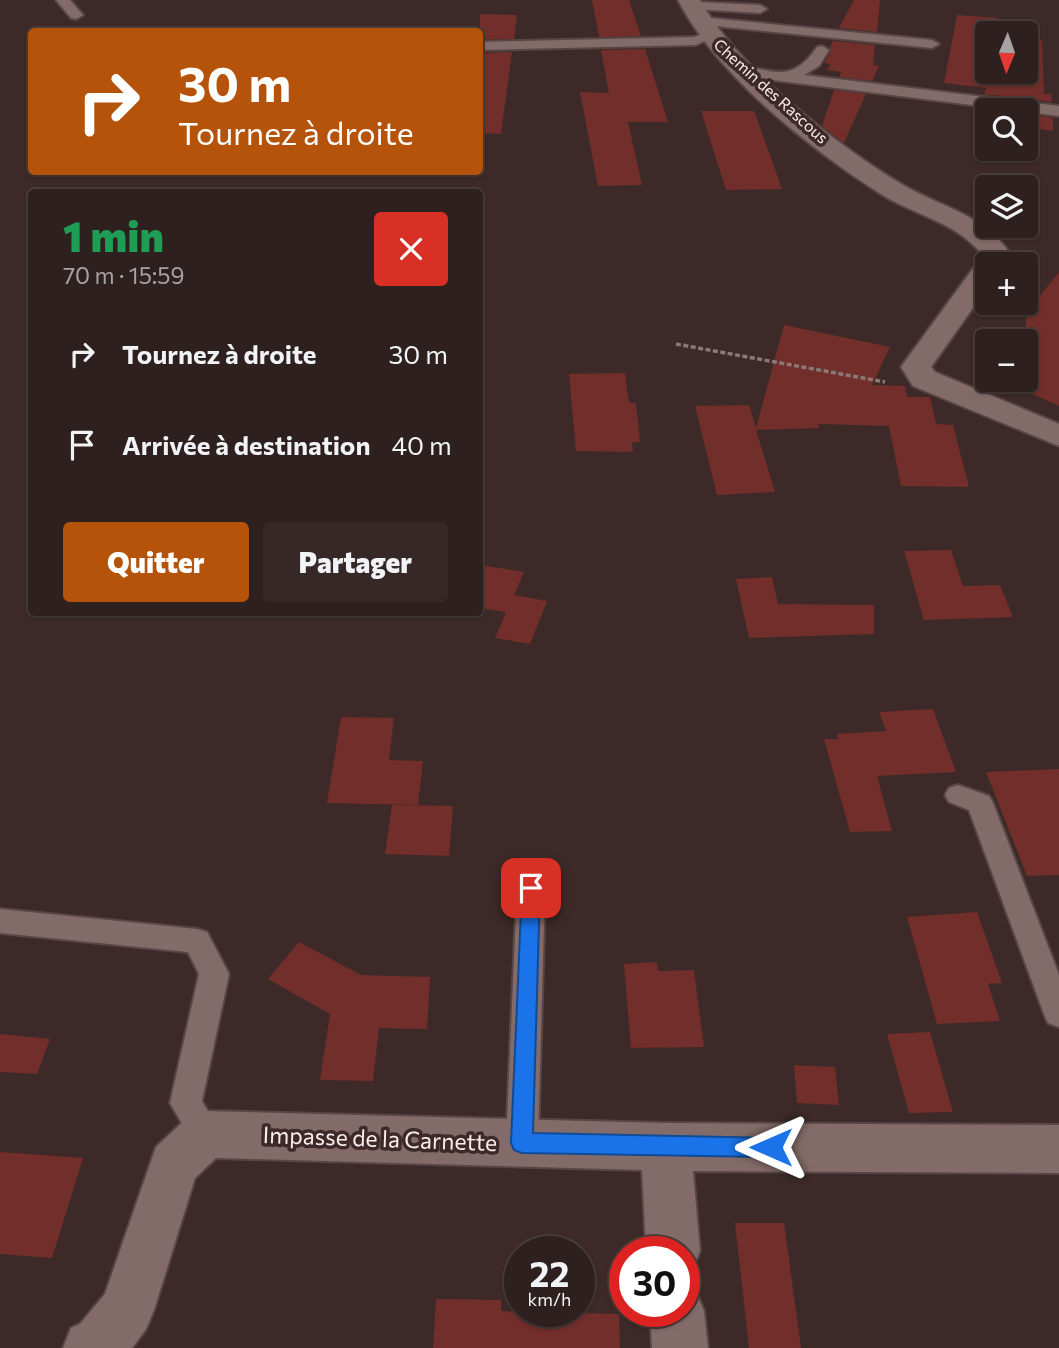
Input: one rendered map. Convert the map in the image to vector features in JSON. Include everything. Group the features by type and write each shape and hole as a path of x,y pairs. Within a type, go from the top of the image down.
{"street":[{"name":"Chemin des Rascous","path":"697,15 748,73 808,130 892,190 960,220 981,233 995,252"},
{"name":"Chemin des Rascous","path":"924,379 916,367 975,284"},
{"path":"924,379 1059,436"},
{"path":"91,1348 100,1344 127,1310 174,1164 205,1134"},
{"name":"Impasse de la Carnette","path":"205,1134 666,1147 1059,1149"},
{"path":"666,1147 672,1236"},
{"path":"678,1327 680,1348"}],"lane":[{"path":"63,0 76,15"},
{"path":"697,15 760,9"},
{"path":"697,15 737,13 766,23 790,26 807,26 821,20 876,25"},
{"path":"697,15 932,44"},
{"path":"483,46 696,40 697,15"},
{"path":"790,78 814,63 822,50"},
{"path":"748,73 1059,111"},
{"path":"958,795 980,803 1059,1014"},
{"path":"522,1143 531,888"},
{"path":"0,921 197,941 214,974 186,1103 205,1134"}],"path":[{"path":"676,344 882,381 924,379"}],"building":[{"path":"592,0 629,0 641,36 599,37"},
{"path":"854,0 880,0 877,32 839,28"},
{"path":"480,14 517,15 514,39 483,40 483,28 480,28"},
{"path":"957,15 997,18 997,21 975,21 975,84 1038,84 1038,40 1042,40 1044,94 1051,94 1052,102 1038,100 1038,98 984,94 986,88 944,83"},
{"path":"833,41 875,45 873,65 879,66 872,81 839,77 841,72 827,70 830,64 824,63"},
{"path":"645,49 668,122 628,122 642,185 598,186 580,92 609,93 601,50"},
{"path":"512,52 501,134 483,133 483,53"},
{"path":"834,90 866,94 844,143 822,126"},
{"path":"701,111 754,111 782,189 726,190"},
{"path":"1038,116 1053,118 1053,131 1038,129"},
{"path":"1059,272 1059,406 1028,392 1038,392 1038,329 1026,329 1026,315 1038,315 1038,298"},
{"path":"784,325 890,347 872,385 905,386 907,397 930,397 936,424 953,425 969,487 901,486 889,426 818,424 819,428 756,430 775,492 717,495 695,406 749,405 756,428"},
{"path":"625,373 629,403 636,403 640,442 632,442 633,452 576,451 569,374"},
{"path":"951,550 963,586 1000,585 1013,617 924,620 904,551"},
{"path":"483,565 524,572 514,595 547,601 530,644 495,638 506,612 483,608"},
{"path":"772,577 778,604 874,605 874,634 749,638 736,579"},
{"path":"933,709 956,772 877,776 892,831 850,832 824,739 838,739 837,734 886,731 879,712"},
{"path":"341,717 394,718 389,760 423,761 418,805 327,803"},
{"path":"1059,769 1059,875 1027,876 986,772"},
{"path":"392,805 453,806 449,856 385,854"},
{"path":"977,912 1002,983 988,984 1000,1021 937,1024 907,917"},
{"path":"299,942 361,975 430,977 427,1029 379,1028 373,1081 320,1080 330,1014 268,979"},
{"path":"657,962 658,971 694,970 704,1047 631,1048 624,964"},
{"path":"930,1032 953,1112 909,1113 887,1034"},
{"path":"0,1034 50,1039 37,1074 0,1072"},
{"path":"794,1065 835,1067 839,1105 797,1103"},
{"path":"0,1152 83,1158 52,1258 0,1254"},
{"path":"735,1223 784,1223 801,1348 749,1348"},
{"path":"436,1299 501,1300 504,1327 595,1327 595,1313 609,1314 609,1327 619,1327 620,1348 433,1348"}],"route":[{"path":"531,888 522,1143 771,1147"}]}
